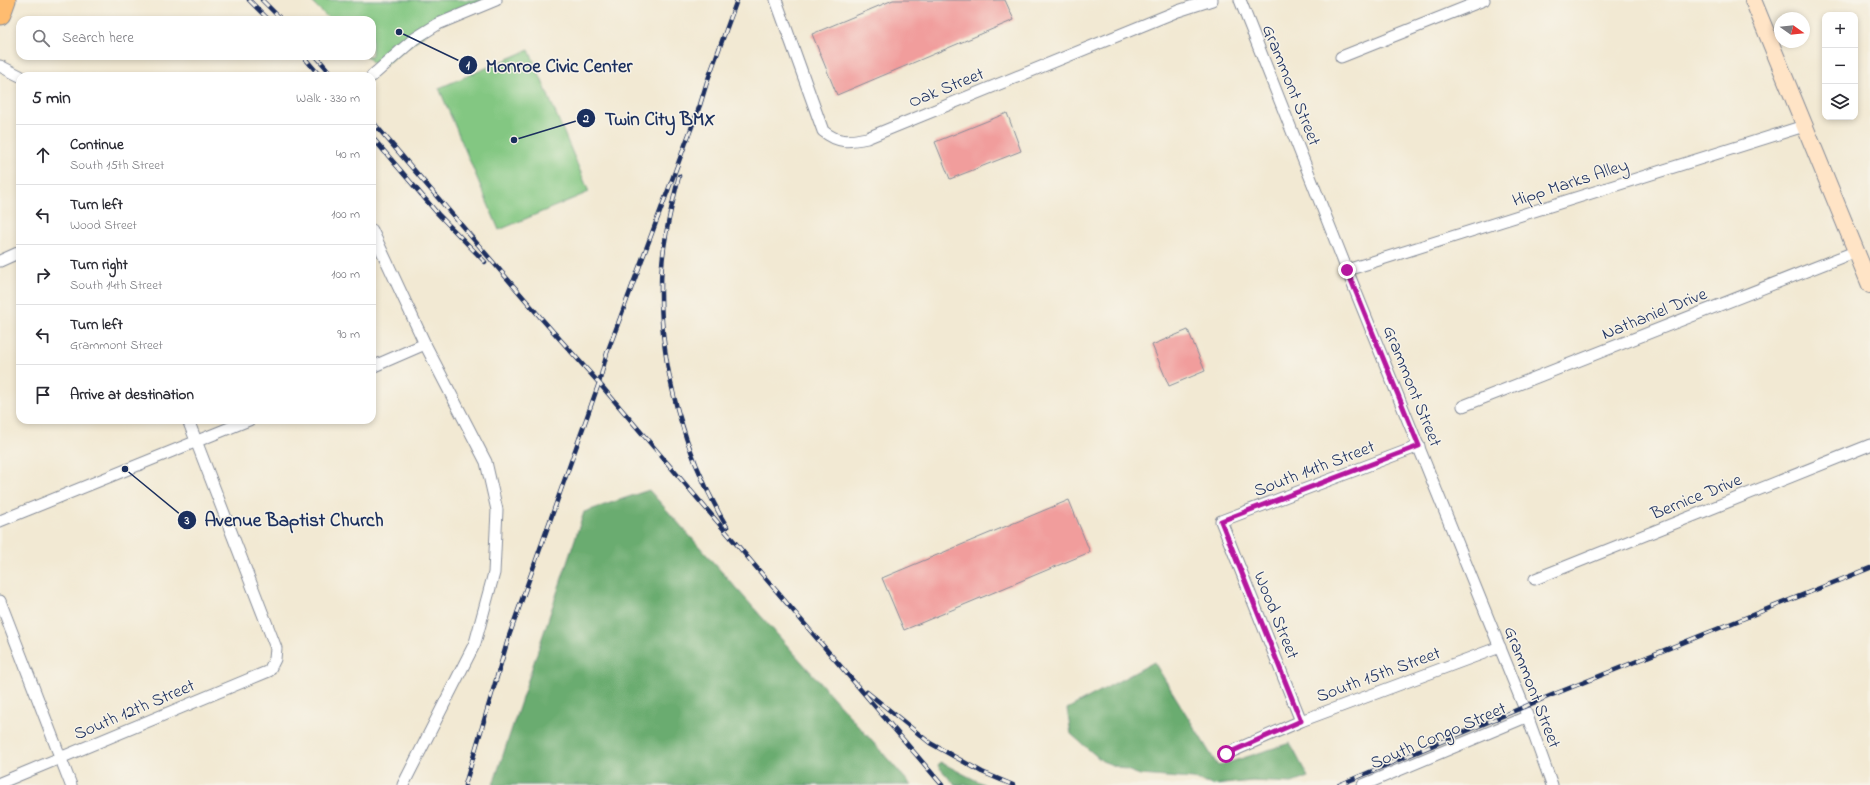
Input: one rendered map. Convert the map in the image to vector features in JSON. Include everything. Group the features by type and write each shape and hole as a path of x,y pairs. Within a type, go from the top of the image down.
{"highway":[{"path":"0,14 5,0"}],"street":[{"path":"376,72 397,52 438,24 496,0"},
{"name":"Oak Street","path":"776,0 823,131 833,139 851,142 867,138 1178,11 1212,0"},
{"name":"Grammont Street","path":"1240,0 1347,270 1500,647 1552,785"},
{"path":"1341,57 1484,0"},
{"path":"1753,0 1870,285"},
{"path":"0,66 16,74"},
{"name":"Hipp Marks Alley","path":"1347,270 1804,126"},
{"path":"376,239 425,344 486,462 497,510 494,573 475,644 403,785"},
{"name":"Nathaniel Drive","path":"1463,406 1857,251"},
{"path":"0,261 16,254"},
{"path":"376,365 425,344"},
{"path":"190,424 197,442"},
{"path":"0,521 240,424"},
{"name":"South 12th Street","path":"0,783 269,671 275,659 276,648 197,442"},
{"name":"Bernice Drive","path":"1535,579 1870,444"},
{"name":"South 14th Street","path":"1221,521 1419,446"},
{"name":"Wood Street","path":"1221,521 1301,721"},
{"path":"0,601 71,785"},
{"name":"South 15th Street","path":"1226,754 1301,721 1500,647"},
{"name":"South Congo Street","path":"1363,785 1526,717"}],"green space":[{"path":"310,0 496,0 438,24 379,69 370,60 376,60 376,16 326,16"},
{"path":"529,50 589,192 499,230 439,88"},
{"path":"649,490 911,785 493,785 584,512"},
{"path":"1154,662 1218,766 1290,743 1308,777 1292,783 1252,781 1213,785 1193,779 1140,775 1102,761 1071,734 1067,709"},
{"path":"940,762 985,785 955,785 938,766"}],"building":[{"path":"893,0 1005,0 1014,20 837,95 812,34"},
{"path":"1007,113 1021,151 950,179 935,142"},
{"path":"1188,330 1205,371 1169,386 1152,345"},
{"path":"1069,500 1090,552 904,630 882,578"}],"railway":[{"path":"249,0 265,16"},
{"path":"262,0 278,16"},
{"path":"465,785 509,636 599,383 607,353 700,105 737,0"},
{"path":"306,60 317,72"},
{"path":"319,60 330,72"},
{"path":"376,126 541,318 599,383 942,785"},
{"path":"376,142 438,214 485,262"},
{"path":"679,176 672,203 661,273 662,318 665,349 670,380 687,441 712,500 727,527"},
{"path":"1339,785 1552,695 1870,568"},
{"path":"867,692 930,743 982,772 1013,785"}],"place":[{"name":"Monroe Civic Center","path":"399,32"},
{"name":"Twin City BMX","path":"514,140"},
{"name":"Avenue Baptist Church","path":"125,469"}],"route":[{"path":"1226,754 1301,721 1221,521 1419,446 1347,270"}]}
